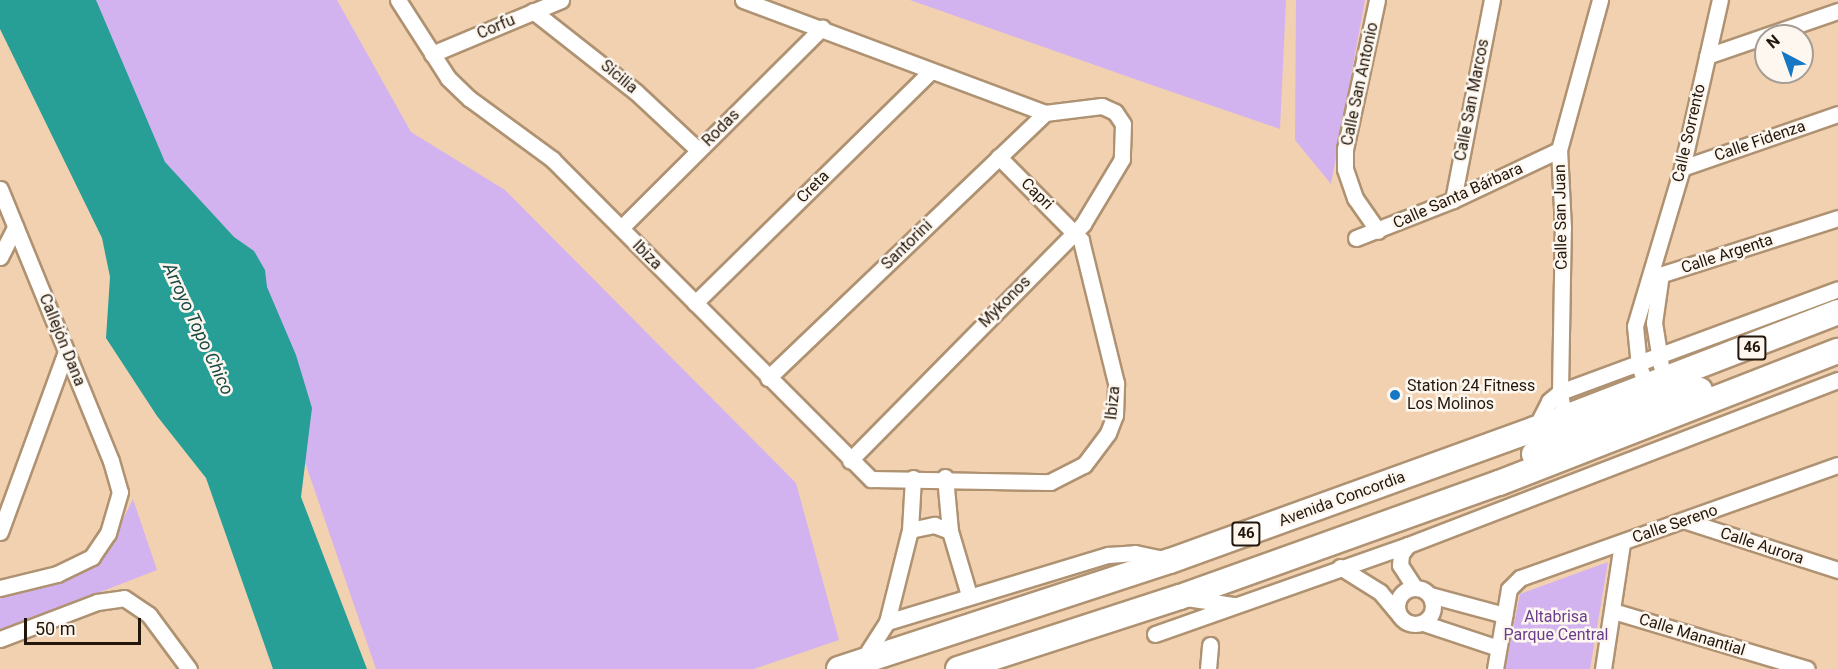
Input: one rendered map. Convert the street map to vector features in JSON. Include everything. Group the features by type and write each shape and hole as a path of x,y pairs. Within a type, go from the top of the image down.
{"main road":[{"name":"46","path":"1655,382 1735,355 1838,312"},
{"name":"Avenida Concordia","path":"958,669 1180,597 1500,483 1570,436 1770,377 1838,351"},
{"path":"1570,436 1655,382 1734,381 1770,377"},
{"name":"Avenida Concordia","path":"839,669 1170,561 1535,429 1570,436"}],"street":[{"name":"Ibiza","path":"398,0 432,54 470,99 552,159 871,479 945,477 1050,482 1084,465 1108,433 1115,415 1116,383 1090,266 1076,231"},
{"name":"Corfu","path":"432,54 561,0"},
{"path":"743,0 1045,112"},
{"name":"Calle San Antonio","path":"1377,0 1345,149 1345,169 1356,198 1378,231"},
{"name":"Calle San Marcos","path":"1453,201 1492,0"},
{"name":"Calle San Juan","path":"1570,436 1560,392 1563,228 1559,150 1600,0"},
{"name":"Calle Sorrento","path":"1655,382 1635,326 1656,272 1720,0"},
{"path":"1707,56 1829,8"},
{"name":"Sicilia","path":"533,11 621,79 698,150"},
{"name":"Rodas","path":"621,228 822,28"},
{"name":"Creta","path":"695,303 931,71"},
{"name":"Mykonos","path":"850,460 1076,231 1117,171 1122,159 1123,124 1115,112 1102,106 1045,112"},
{"name":"Santorini","path":"768,378 1045,112"},
{"name":"Calle Fidenza","path":"1682,168 1838,114"},
{"name":"Calle Santa Bárbara","path":"1356,238 1453,201 1559,150"},
{"name":"Capri","path":"999,157 1076,231"},
{"name":"Callejón Dana","path":"0,189 111,461 120,492 108,533 92,557 57,574 0,588"},
{"name":"Calle Argenta","path":"1655,382 1656,272 1838,218"},
{"path":"0,257 15,227"},
{"path":"1535,429 1549,401 1560,392 1655,382 1727,329 1838,289"},
{"path":"1727,329 1735,355"},
{"path":"0,532 66,352"},
{"path":"1155,634 1340,567 1408,545 1838,380"},
{"path":"1570,436 1591,476"},
{"name":"Calle Sereno","path":"1504,615 1513,583 1838,465"},
{"path":"945,477 950,531 969,595"},
{"path":"862,661 887,622 910,530 913,478"},
{"name":"Calle Aurora","path":"1686,521 1838,570"},
{"path":"910,530 934,525 950,531"},
{"path":"1603,669 1622,543"},
{"path":"1408,545 1401,554 1400,565 1415,588 1430,595 1504,615 1495,669"},
{"path":"887,622 969,595 1108,555 1135,553 1170,561"},
{"path":"1340,567 1380,592 1399,615 1412,625 1423,622 1498,648"},
{"path":"1399,615 1398,599 1415,588"},
{"path":"1423,622 1433,609 1430,595"},
{"path":"1180,597 1237,605"},
{"path":"0,639 97,602 124,598 149,615 189,669"},
{"name":"Calle Manantial","path":"1612,611 1807,669"},
{"path":"1208,669 1210,645"}],"green space":[{"path":"80,0 337,0 411,132 505,190 796,483 839,640 754,669 376,669 273,369 227,344"},
{"path":"910,0 1286,0 1280,129 1143,82"},
{"path":"1296,0 1365,0 1331,184 1295,140"},
{"path":"133,499 157,570 0,631 0,597 67,579 100,565"},
{"name":"Altabrisa Parque Central","path":"1608,562 1590,669 1505,669 1520,594"}],"water":[{"name":"Arroyo Topo Chico","path":"0,0 96,0 165,162 234,237 254,251 265,270 267,287 296,355 312,408 301,497 367,669 273,669 206,478 157,416 106,338 110,277 102,238 0,29"}],"place":[{"name":"Station 24 Fitness Los Molinos","path":"1395,395"}]}
